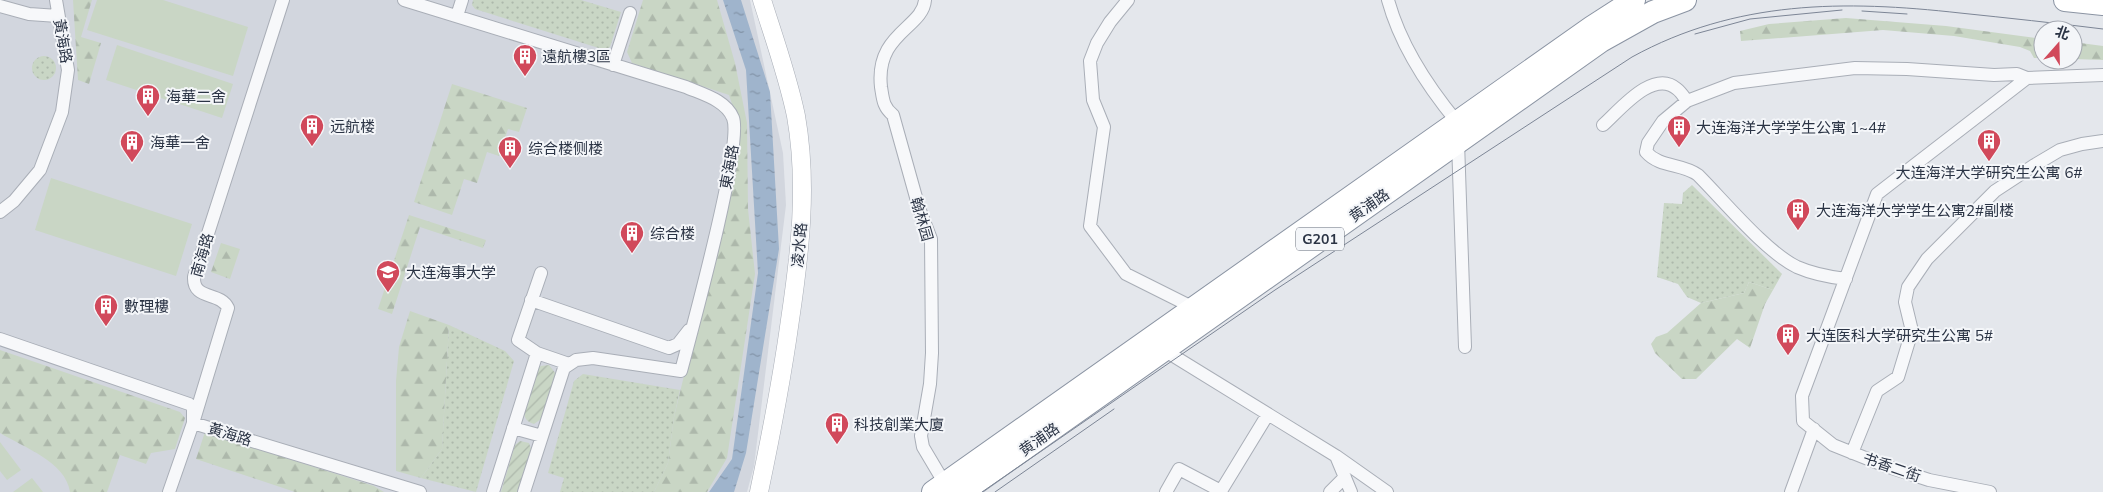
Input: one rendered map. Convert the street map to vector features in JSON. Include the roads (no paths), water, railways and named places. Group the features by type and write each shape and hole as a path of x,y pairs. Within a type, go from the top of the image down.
{"highway":[{"name":"黄浦路","path":"954,490 1458,132 1634,0"},
{"name":"黄浦路","path":"1156,345 1194,308 1458,132 1601,41 1653,12 1685,0"},
{"path":"2065,0 2103,4"}],"main road":[{"name":"凌水路","path":"759,492 778,406 802,229 802,175 796,117 782,63 762,0"}],"street":[{"name":"黃海路","path":"0,212 14,201 40,170 62,112 68,70 56,0"},
{"name":"南海路","path":"169,492 228,308 222,301 199,292 194,283 194,277 283,0"},
{"name":"東海路","path":"404,0 686,88 720,102 733,117 735,134 724,193 681,371 593,358 569,364"},
{"path":"457,16 462,0"},
{"name":"翰林园","path":"925,0 920,12 890,43 881,64 880,74 883,104 893,115 930,240 932,353 930,384 921,436 923,447 954,490"},
{"path":"1128,0 1110,22 1097,43 1090,61 1093,100 1104,127 1090,226 1126,274 1194,308"},
{"path":"1388,0 1394,25 1458,132 1465,347"},
{"path":"0,6 29,14 58,16"},
{"path":"613,65 630,13"},
{"path":"2027,78 1877,194 1846,279 1812,273 1796,267 1781,257 1750,228 1698,175 1690,169 1663,164 1651,158 1646,152 1652,135 1663,121 1687,101 1734,83 1855,68 1907,69 1994,75 2018,74 2027,78 2103,75"},
{"path":"1603,125 1640,90 1654,85 1665,84 1676,88 1687,101"},
{"path":"1852,453 1877,392 1898,377 1912,331 1905,302 1908,287 1927,259 1995,192 2033,166 2060,150 2103,141"},
{"path":"541,273 518,340 537,354 569,364"},
{"name":"书香二街","path":"1846,279 1802,396 1803,420 1833,445 1852,453 1929,480 1989,492"},
{"path":"531,300 669,348 678,344 687,335 694,321"},
{"name":"黃海路","path":"0,339 189,404 193,407 193,422 420,492"},
{"path":"1156,345 1336,456 1387,492"},
{"path":"493,492 537,354"},
{"path":"524,492 564,368 569,364"},
{"path":"1166,492 1178,469 1221,491 1268,414"},
{"path":"513,428 542,436"},
{"path":"1791,492 1814,429"},
{"path":"1336,456 1351,492"},
{"path":"1330,492 1345,477"}],"water":[{"path":"723,0 741,0 770,92 779,249 746,453 734,492 709,492 732,459 758,273 746,70"}],"tram line":[{"path":"982,492 1275,290 1632,57 1671,38 1711,24 1751,15 1833,6 1917,9 2103,29"},
{"path":"1695,34 1750,19 1842,10"},
{"path":"1862,11 1907,14"},
{"path":"995,492 1114,409"}],"place":[{"name":"遠航樓3區","path":"525,77"},
{"name":"海華二舍","path":"148,117"},
{"name":"远航楼","path":"312,147"},
{"name":"大连海洋大学学生公寓 1~4#","path":"1679,148"},
{"name":"大连海洋大学研究生公寓 6#","path":"1989,162"},
{"name":"海華一舍","path":"132,163"},
{"name":"综合楼侧楼","path":"510,169"},
{"name":"大连海洋大学学生公寓2#副楼","path":"1798,231"},
{"name":"综合楼","path":"632,254"},
{"name":"大连海事大学","path":"388,293"},
{"name":"數理樓","path":"106,327"},
{"name":"大连医科大学研究生公寓 5#","path":"1788,356"},
{"name":"科技創業大廈","path":"837,445"}]}
